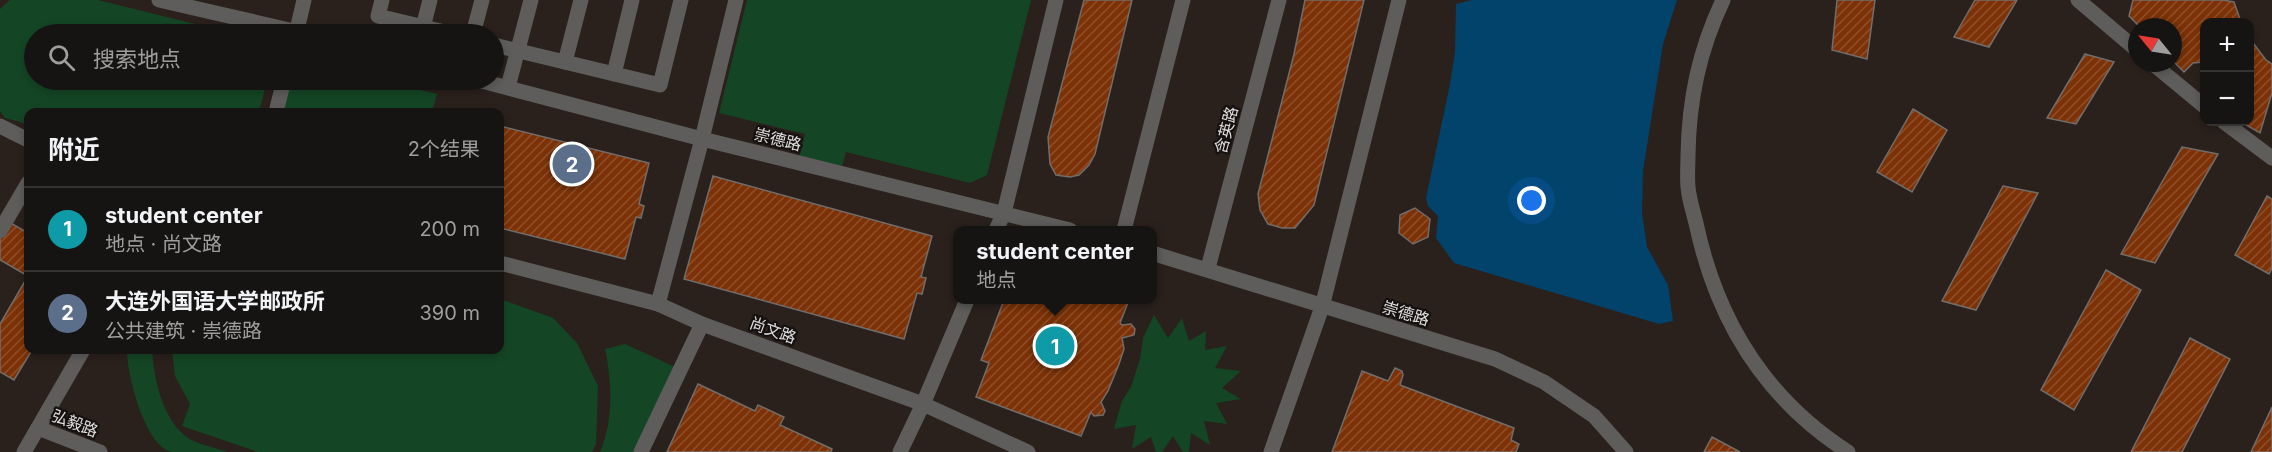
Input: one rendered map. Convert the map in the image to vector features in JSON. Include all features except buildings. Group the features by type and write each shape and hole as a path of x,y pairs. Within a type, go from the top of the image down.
{"street":[{"path":"159,0 259,24"},
{"path":"301,24 304,0"},
{"path":"382,0 378,16 411,24"},
{"path":"424,24 430,0"},
{"path":"476,24 482,0"},
{"path":"508,87 531,0"},
{"path":"565,62 581,0"},
{"path":"614,74 632,0"},
{"path":"504,47 660,85 681,0"},
{"path":"658,304 736,0"},
{"path":"998,226 1004,213 1056,0"},
{"path":"1125,226 1183,0"},
{"name":"含英路","path":"1208,268 1279,0"},
{"path":"1271,452 1322,307 1399,0"},
{"path":"1723,0 1706,39 1693,87 1688,187 1699,238 1714,291 1734,333 1770,384 1806,420 1848,452"},
{"path":"2078,0 2128,42"},
{"path":"2163,72 2200,102"},
{"name":"崇德路","path":"504,86 702,139 1052,226"},
{"path":"277,108 282,90"},
{"path":"0,126 24,138"},
{"path":"2229,126 2272,158"},
{"path":"0,231 24,190"},
{"name":"崇德路","path":"1157,254 1208,268 1322,307 1495,359 1544,382 1594,416 1626,452"},
{"name":"尚文路","path":"504,264 658,304 702,324 923,404 1028,452"},
{"path":"900,452 965,304"},
{"path":"641,452 702,324"},
{"path":"24,452 81,354"},
{"name":"弘毅路","path":"38,428 100,452"}],"shaded area":[{"path":"0,0 2272,0 2272,452 0,452"}],"green space":[{"path":"10,0 98,0 195,24 24,24 24,90 264,90 260,108 24,108 24,123 5,118 0,111 0,9"},
{"path":"747,0 1031,0 987,175 970,183 846,152 842,166 800,156 805,134 719,113"},
{"path":"288,90 420,90 437,94 433,108 284,108"},
{"path":"504,300 553,318 577,343 598,386 596,444 592,452 258,452 182,426 190,404 175,376 172,354 504,354"},
{"path":"1154,315 1168,338 1182,318 1189,341 1206,331 1205,350 1227,346 1215,368 1241,371 1222,388 1241,399 1216,403 1227,424 1204,421 1210,445 1191,433 1189,452 1183,452 1173,436 1162,452 1156,452 1151,437 1132,449 1136,425 1114,429 1122,401 1131,387 1140,359 1143,338"},
{"path":"625,344 675,367 635,452 600,452 610,414 609,375 605,349"},
{"path":"127,354 153,354 160,395 176,427 188,438 227,452 171,452 161,446 145,423 134,391"}],"water":[{"path":"1472,0 1677,0 1663,44 1643,171 1642,213 1647,247 1668,285 1673,321 1659,324 1454,263 1436,238 1438,216 1428,206 1426,198 1455,52 1456,4"}],"place":[{"name":"大连外国语大学邮政所","path":"572,164"},
{"name":"student center","path":"1055,346"}]}
